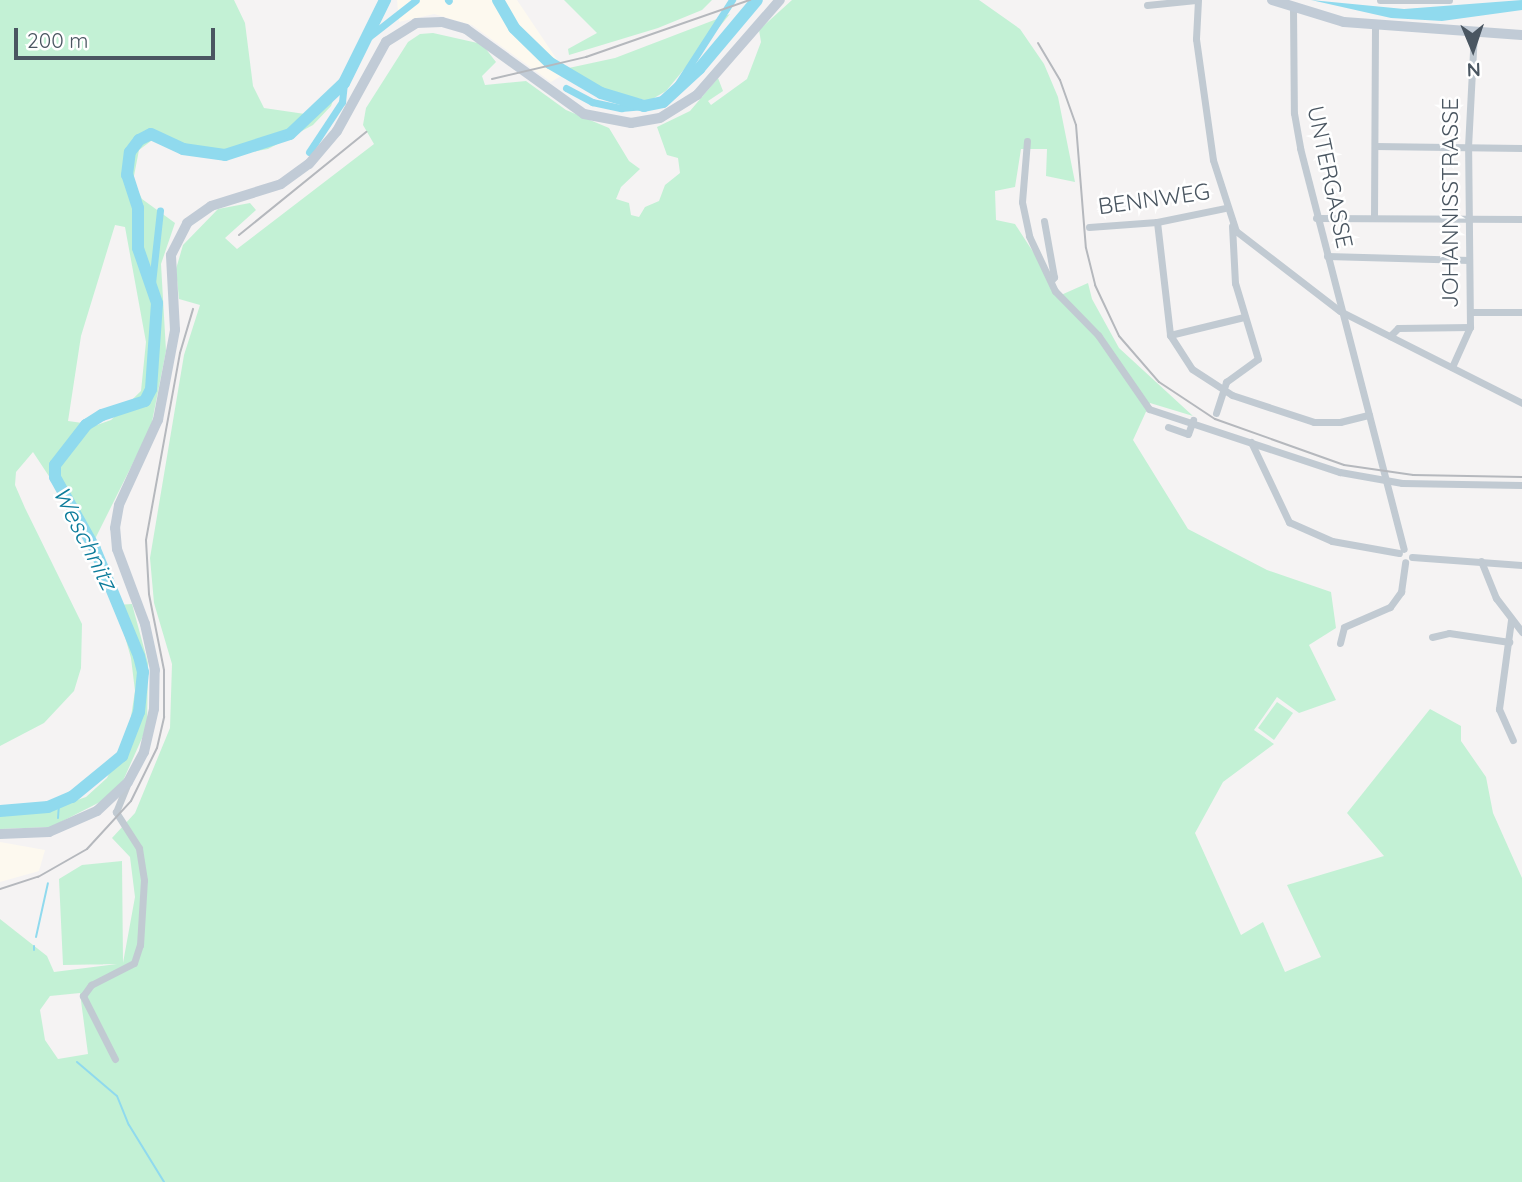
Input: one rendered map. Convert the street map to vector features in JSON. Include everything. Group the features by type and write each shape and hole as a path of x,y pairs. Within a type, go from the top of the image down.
{"main road":[{"path":"0,834 60,829 97,811 128,782 150,732 156,680 150,642 117,549 115,528 119,505 158,420 175,330 171,255 187,223 211,205 281,184 309,164 337,131 386,42 416,23 442,22 466,29 584,114 631,123 660,118 697,95 780,0"},
{"path":"1272,0 1293,8 1375,25 1474,34 1520,34"}],"street":[{"path":"1147,5 1197,0 1196,39 1225,208 1232,226 1234,271 1244,317 1258,359 1226,382 1216,412"},
{"path":"1380,0 1449,0"},
{"name":"UNTERGASSE","path":"1293,8 1294,113 1316,218 1387,481 1401,551"},
{"path":"1374,218 1375,25"},
{"name":"JOHANNISSTRASSE","path":"1452,367 1470,327 1468,147 1474,34"},
{"path":"1027,141 1022,202 1029,236 1055,291 1098,335 1149,409 1193,420 1340,472 1387,481 1522,485"},
{"path":"1375,146 1522,148"},
{"name":"BENNWEG","path":"1088,227 1157,222 1225,208"},
{"path":"1316,218 1522,219"},
{"path":"1044,221 1055,277 1051,281"},
{"path":"1157,222 1170,335 1179,356 1192,369 1224,390 1314,422 1340,422 1369,415"},
{"path":"1232,226 1340,311 1522,403"},
{"path":"1327,256 1469,260"},
{"path":"1470,312 1522,312"},
{"path":"1170,335 1244,317"},
{"path":"1390,336 1398,328 1470,327"},
{"path":"1168,427 1188,434 1193,420"},
{"path":"1251,442 1289,522 1332,541 1401,551 1408,560"},
{"path":"1401,551 1408,560"},
{"path":"1408,560 1481,561 1522,565"},
{"path":"1339,643 1344,628 1390,607 1401,592 1408,560"},
{"path":"1481,561 1511,620 1522,632"},
{"path":"1511,620 1500,709 1513,740"},
{"path":"1432,637 1449,633 1509,642"},
{"path":"115,1059 83,996 91,985 134,963 141,945 144,880 139,848 116,812 128,782"}],"shaded area":[{"path":"397,0 517,0 566,73 551,82 472,25 434,14 399,22"},
{"path":"0,842 45,850 39,871 0,882"}],"green space":[{"path":"0,0 234,0 245,23 253,86 264,108 305,114 340,82 331,106 313,125 268,149 228,156 155,138 139,150 133,181 142,199 175,223 161,264 166,351 151,427 93,543 33,452 16,472 15,485 82,624 81,668 74,691 44,723 0,746","holes":["115,225 125,227 146,342 141,391 111,420 97,425 68,421 81,336"]},
{"path":"564,0 712,0 702,10 658,28 569,55 568,49 597,33"},
{"path":"792,0 979,0 1020,29 1044,64 1058,97 1075,182 1046,176 1047,149 1021,149 1015,187 995,191 996,220 1015,224 1061,295 1088,283 1092,299 1119,348 1193,416 1150,403 1133,440 1188,529 1267,570 1331,592 1336,628 1309,645 1336,700 1299,713 1277,697 1254,730 1274,744 1223,782 1195,833 1241,935 1263,922 1285,972 1321,957 1287,885 1384,856 1347,813 1430,709 1461,726 1461,741 1486,777 1493,813 1522,878 1522,1182 0,1182 0,919 47,956 54,972 117,964 63,965 59,879 82,865 122,861 123,963 135,897 130,857 112,838 135,813 170,728 172,664 154,603 150,558 184,355 200,305 179,299 176,269 183,245 218,209 250,203 256,210 225,238 237,249 374,144 363,125 366,108 408,42 420,34 433,33 482,44 496,62 482,76 485,85 526,81 566,110 609,128 629,161 640,169 621,187 616,199 629,203 631,215 639,217 645,207 659,201 665,185 680,173 678,158 667,155 657,127 690,111 718,78 723,91 708,101 711,105 747,79 761,42 759,30","holes":["80,993 88,1054 58,1059 45,1040 40,1010 50,996"]},
{"path":"730,14 666,91 649,101 603,90 564,69 615,58"},
{"path":"132,604 148,663 147,727 122,783 100,802 51,827 0,829 0,810 54,808 86,797 107,778 128,736 135,691 131,658 116,605"},
{"path":"1277,702 1293,713 1274,740 1258,728"}],"water":[{"path":"1311,0 1404,9 1522,0 1522,10 1442,21 1391,18"}],"waterway":[{"name":"Weschnitz","path":"0,811 48,807 72,797 122,756 139,712 143,672 139,656 95,549 55,477 55,465 86,425 102,415 145,401 151,389 157,303 138,248 138,208 127,175 130,152 139,140 151,134 183,149 225,155 290,134 344,83 385,0"},
{"path":"370,36 416,0"},
{"name":"Weschnitz","path":"498,0 514,28 550,63 601,93 644,106 663,102 699,69 757,0"},
{"path":"672,93 732,0"},
{"path":"309,152 342,102 344,83"},
{"path":"566,88 592,102 621,108 644,106"},
{"path":"152,283 160,210"},
{"path":"58,818 59,803"},
{"path":"36,937 48,883"},
{"path":"77,1062 117,1096 129,1125 164,1182"}],"railway":[{"path":"492,79 586,57 750,0"},
{"path":"1038,43 1060,80 1076,125 1086,248 1095,285 1119,336 1159,382 1215,419 1344,465 1413,475 1522,477"},
{"path":"239,235 366,132"},
{"path":"0,889 38,877 87,849 131,801 157,748 164,717 164,670 149,594 146,540 180,353 193,309"}]}
